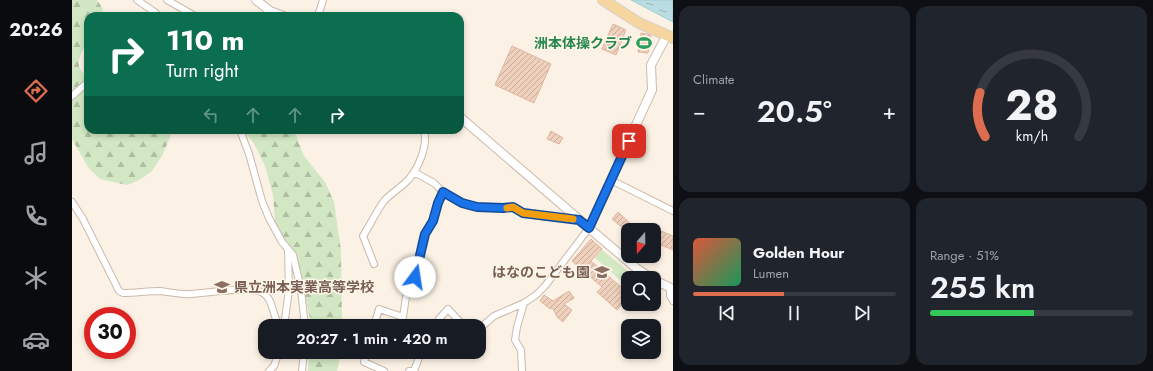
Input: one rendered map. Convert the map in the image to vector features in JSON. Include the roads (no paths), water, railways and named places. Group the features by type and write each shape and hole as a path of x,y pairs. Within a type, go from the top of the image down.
{"main road":[{"path":"603,0 639,23 670,36"}],"street":[{"path":"137,0 155,12"},
{"path":"167,0 188,12"},
{"path":"256,0 274,12"},
{"path":"320,12 324,0"},
{"path":"486,323 494,316 524,303 536,295 545,286 589,228 652,90 651,65 670,36"},
{"path":"72,96 84,86"},
{"path":"464,120 640,271"},
{"path":"242,134 249,154 262,201 269,218 288,251 293,254 301,290 303,319"},
{"path":"374,264 363,236 384,201 409,179 414,172 420,160 424,146 424,134"},
{"path":"414,172 462,203 477,207 513,207 523,213 579,220"},
{"path":"611,180 629,190 672,209"},
{"path":"376,319 379,309 403,317 407,290 415,277 425,234 433,221 443,192"},
{"path":"72,202 83,219 119,291 123,293 159,291 190,295 209,292 252,290 262,292 267,297 275,319"},
{"path":"285,319 289,290 288,251"},
{"path":"661,283 672,288 670,296 673,301"},
{"path":"522,371 521,350 515,340 524,303"},
{"path":"439,319 448,309 457,319"},
{"path":"269,371 274,366 276,359"},
{"path":"302,371 303,359"},
{"path":"365,359 364,362 384,371"},
{"path":"409,371 414,371 418,359"}],"water":[{"path":"631,0 673,0 673,22"}],"place":[{"name":"洲本体操クラブ","path":"644,43"},
{"name":"はなのこども園","path":"602,272"},
{"name":"県立洲本実業高等学校","path":"222,287"}]}
